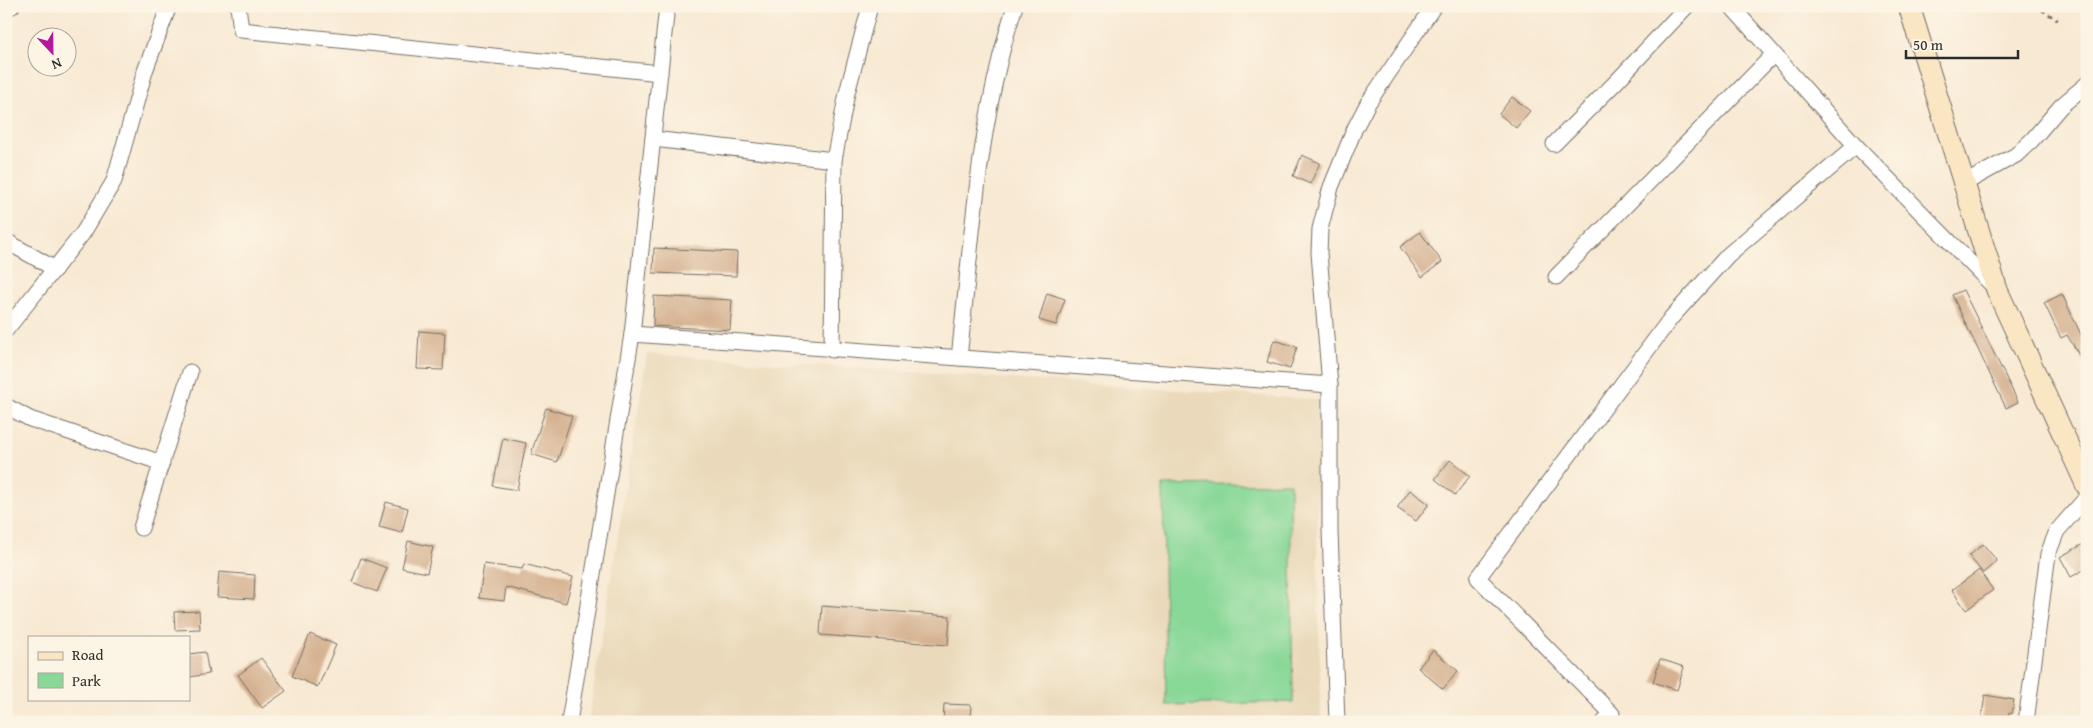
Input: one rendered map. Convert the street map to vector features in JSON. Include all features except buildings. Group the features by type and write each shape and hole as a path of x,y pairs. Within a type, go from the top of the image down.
{"street":[{"path":"6,9 12,6"},
{"path":"6,330 83,233 114,181 140,86 169,6"},
{"path":"238,6 241,30 660,73"},
{"path":"569,722 632,334 667,6"},
{"path":"832,350 834,160 847,93 870,6"},
{"path":"959,358 976,200 988,112 995,72 1015,6"},
{"path":"1337,722 1330,531 1330,385 1319,253 1320,229 1338,170 1364,111 1434,6"},
{"path":"1554,144 1618,81 1687,6"},
{"path":"1731,6 1856,146 1998,290"},
{"path":"1909,6 1998,290 2087,486"},
{"path":"1556,277 1773,55"},
{"path":"1965,183 2016,155 2032,140 2061,106 2087,84"},
{"path":"653,139 834,160"},
{"path":"1604,722 1612,714 1478,578 1671,318 1700,284 1765,222 1856,146"},
{"path":"6,241 56,269"},
{"path":"632,334 1330,385"},
{"path":"142,528 190,372"},
{"path":"6,406 30,419 162,462"},
{"path":"2026,722 2048,554 2057,531 2087,497"}],"path":[{"path":"2035,6 2058,20"}],"shaded area":[{"path":"647,354 1322,400 1317,536 1321,722 588,722"}],"green space":[{"path":"1290,483 1293,702 1166,705 1163,485"}]}
